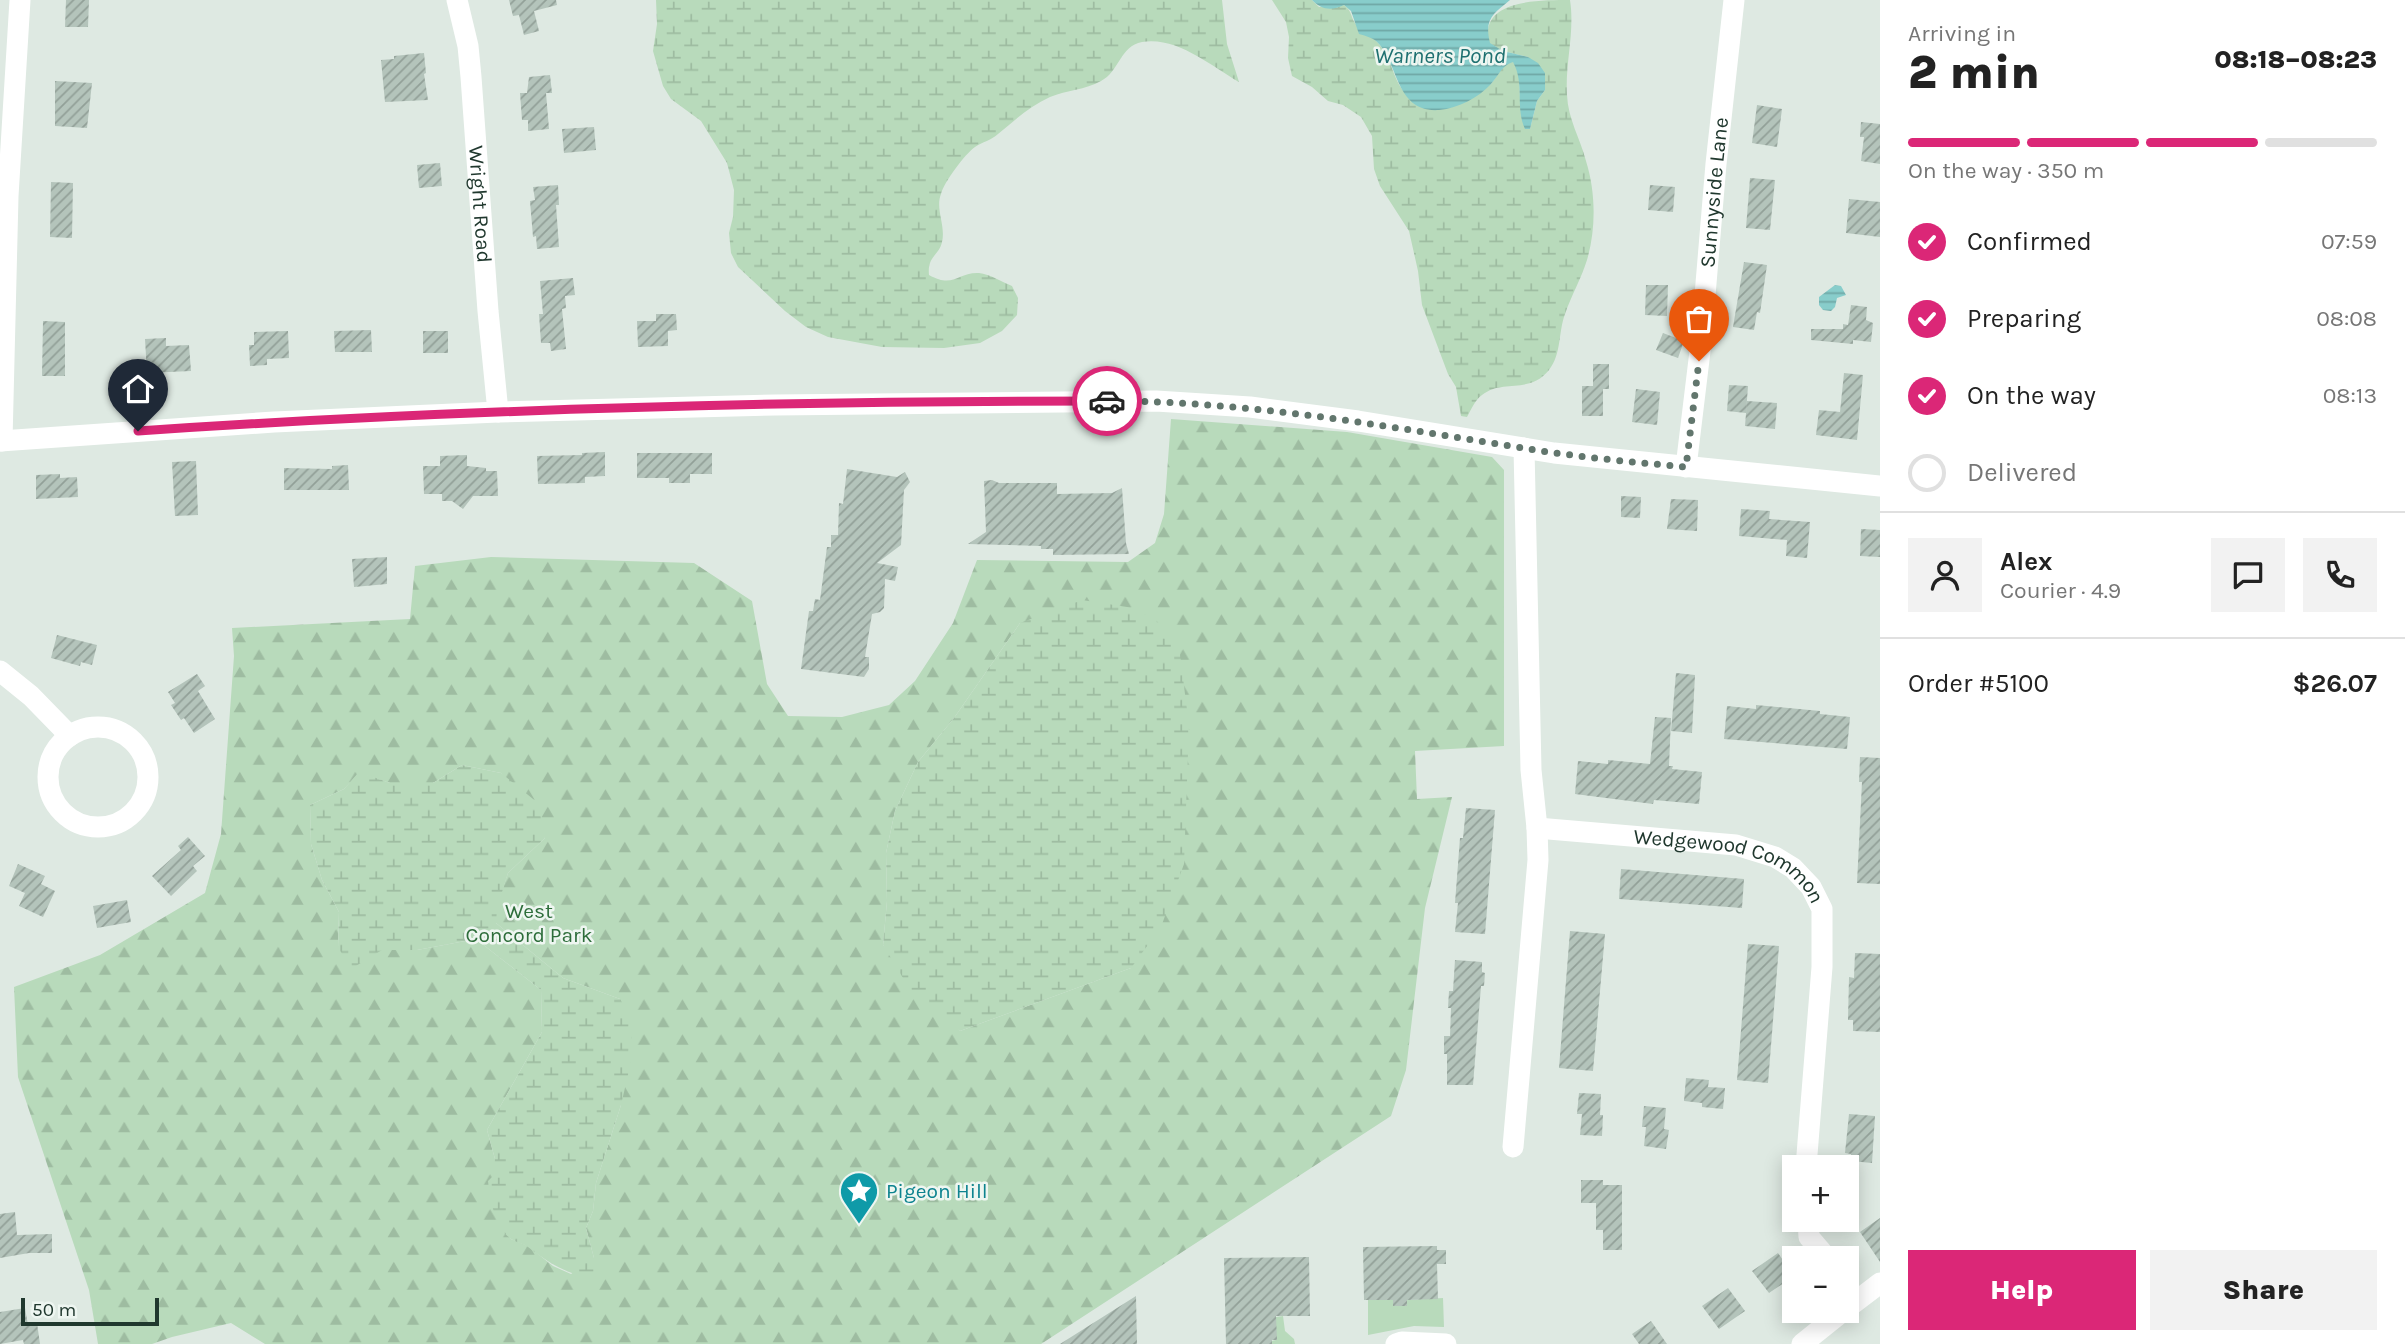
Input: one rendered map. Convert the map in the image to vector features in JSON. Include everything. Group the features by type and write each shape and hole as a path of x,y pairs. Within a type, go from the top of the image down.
{"street":[{"path":"20,0 8,196 1,441 274,422 498,412 1024,401 1192,402 1345,419 1524,448 1880,486"},
{"name":"Wright Road","path":"457,0 468,46 498,412"},
{"name":"Sunnyside Lane","path":"1686,467 1701,343 1716,164 1734,0"},
{"path":"1513,1147 1538,860 1531,770 1524,448"},
{"path":"0,671 31,696 70,736"},
{"path":"88,728 109,728 128,737 142,752 148,772 146,792 142,802 127,817 108,826 87,825 68,817 55,801 49,781 51,760 70,736 88,728"},
{"name":"Wedgewood Common","path":"1537,828 1736,845 1774,857 1793,869 1811,887 1822,909 1822,967 1807,1155"},
{"path":"1859,1295 1880,1283"},
{"path":"1802,1344 1824,1323"},
{"path":"1396,1344 1447,1344"}],"green space":[{"path":"656,0 1222,0 1227,44 1239,82 1181,48 1155,41 1142,42 1129,49 1112,72 1101,81 1043,101 996,136 975,147 955,169 941,194 939,206 942,242 931,260 929,275 944,280 972,273 996,278 1012,286 1018,298 1017,315 1002,331 980,343 944,348 882,347 828,337 806,327 738,267 731,253 729,233 733,217 734,190 727,163 701,121 671,99 663,86 653,51 657,24"},
{"path":"1272,0 1312,0 1319,7 1344,5 1358,26 1379,44 1404,92 1421,107 1491,84 1505,64 1513,61 1519,72 1520,98 1530,129 1537,101 1545,90 1528,57 1503,51 1489,43 1488,29 1501,10 1513,5 1570,0 1568,104 1589,173 1593,223 1587,260 1565,314 1556,357 1541,378 1525,384 1490,390 1477,400 1467,417 1461,416 1456,387 1448,374 1422,305 1409,231 1380,186 1374,169 1372,136 1361,117 1343,105 1328,101 1312,87 1292,76 1286,22"},
{"name":"West Concord Park","path":"1171,419 1347,432 1492,457 1504,470 1504,746 1415,751 1417,799 1452,797 1425,908 1406,1070 1391,1116 1041,1344 265,1344 231,1323 152,1344 98,1344 89,1290 18,1077 14,987 100,955 205,893 221,834 234,656 232,628 410,619 415,566 491,557 694,563 752,601 767,684 788,716 842,717 889,705 915,681 953,623 977,560 1128,562 1155,543 1164,514","holes":["1020,623 1131,968 960,1031 883,945 887,901 886,853 895,811 918,762 954,718","462,765 501,773 545,838 508,873 496,908 496,923 563,978 620,999 621,1105 596,1183 593,1211 586,1228 594,1258 571,1274 553,1266 528,1246 511,1239 495,1211 495,1159 487,1130 542,1032 541,990 476,939 417,950 338,947 339,912 322,880 311,844 310,805 344,789 359,773 390,783 433,783"]},
{"path":"1082,600 1127,607 1154,618 1179,646 1189,726 1184,864 1161,927 1131,968 960,1031 917,1001 883,945 887,901 886,853 895,811 918,762 954,718 1020,623"},
{"path":"462,765 501,773 538,803 545,838 508,873 497,908 496,923 563,978 620,999 632,1020 631,1062 621,1105 596,1183 593,1211 586,1228 597,1281 560,1268 513,1240 498,1222 490,1196 488,1181 494,1175 495,1159 487,1130 542,1032 541,990 476,939 417,950 382,950 351,969 338,947 339,912 322,880 311,844 310,805 344,789 359,772 390,783 433,783"},
{"path":"1443,1298 1444,1327 1414,1326 1368,1335 1368,1300 1393,1300 1393,1306 1407,1306 1407,1300"},
{"path":"1283,1316 1285,1331 1294,1339 1295,1344 1256,1344 1276,1340 1276,1317"}],"water":[{"name":"Warners Pond","path":"1312,0 1510,0 1491,18 1488,35 1490,43 1503,51 1528,57 1538,63 1545,73 1545,90 1537,101 1530,129 1525,129 1522,121 1519,79 1513,62 1503,68 1491,84 1474,98 1446,109 1425,109 1406,96 1378,43 1359,34 1351,11 1344,5 1331,9 1323,8"},
{"path":"1835,285 1841,286 1846,295 1837,298 1831,311 1823,310 1819,305 1819,297"}],"building":[{"path":"66,0 89,0 88,27 65,27"},
{"path":"509,0 556,0 557,5 534,11 539,31 524,35 519,15 513,16"},
{"path":"424,53 428,100 385,102 381,60"},
{"path":"550,75 552,93 546,93 549,129 528,131 528,120 522,120 520,93 527,93 529,77"},
{"path":"55,81 92,83 87,128 55,126"},
{"path":"1757,105 1782,109 1777,147 1752,143"},
{"path":"1861,122 1880,124 1880,164 1861,161 1864,137 1860,137"},
{"path":"594,127 596,150 564,153 562,129"},
{"path":"440,163 442,186 419,188 417,165"},
{"path":"1750,178 1775,180 1770,230 1746,228"},
{"path":"51,182 73,183 72,238 50,237"},
{"path":"558,185 559,205 556,205 559,247 537,249 536,236 533,237 530,201 535,200 533,187"},
{"path":"1650,185 1675,187 1673,212 1648,210"},
{"path":"1849,199 1880,202 1880,237 1846,233"},
{"path":"1744,262 1767,265 1760,313 1757,312 1754,330 1733,327"},
{"path":"573,278 575,295 565,296 566,308 562,309 566,349 551,351 550,343 541,343 539,314 543,314 540,281"},
{"path":"1646,285 1668,285 1667,316 1645,315"},
{"path":"1851,305 1867,307 1866,320 1873,323 1871,342 1853,340 1853,344 1811,340 1811,329 1843,329 1843,324 1848,325"},
{"path":"656,314 676,314 677,330 668,331 668,346 638,347 637,321 656,321"},
{"path":"43,321 65,322 65,376 42,376"},
{"path":"371,330 372,352 335,352 334,331"},
{"path":"288,331 289,358 267,359 267,365 250,366 249,345 254,345 254,332"},
{"path":"423,331 448,331 448,353 423,353"},
{"path":"1663,333 1684,341 1678,358 1656,350"},
{"path":"166,338 166,346 189,345 191,371 147,373 145,339"},
{"path":"1593,364 1609,364 1609,389 1603,389 1603,416 1582,416 1582,386 1593,386"},
{"path":"1844,373 1863,375 1857,440 1816,435 1819,410 1840,412"},
{"path":"1729,385 1748,386 1746,413 1727,411"},
{"path":"1636,389 1660,392 1657,425 1632,422"},
{"path":"1747,401 1777,403 1775,429 1745,426"},
{"path":"605,452 605,476 585,477 585,483 538,484 537,456"},
{"path":"637,453 712,453 712,474 690,474 690,483 669,483 669,478 637,478"},
{"path":"467,455 467,466 497,471 498,496 473,496 463,509 452,501 442,501 442,494 424,494 423,466 440,466 440,456"},
{"path":"196,461 198,515 175,516 172,462"},
{"path":"348,465 349,490 284,490 284,468 332,469 332,466"},
{"path":"847,469 897,477 905,472 910,482 904,490 901,545 877,563 898,567 895,581 885,579 884,608 872,614 865,657 869,657 869,669 864,677 801,669 809,611 813,611 815,599 820,600 831,535 838,535 839,503 843,504"},
{"path":"60,474 60,478 77,477 78,497 36,499 36,475"},
{"path":"984,481 999,483 1057,483 1057,494 1112,493 1122,488 1129,554 1053,555 1053,549 1041,549 1041,546 968,544 986,532"},
{"path":"1621,496 1641,497 1640,518 1621,517"},
{"path":"1671,499 1698,500 1697,531 1667,529"},
{"path":"1741,509 1770,511 1769,519 1810,522 1807,558 1786,556 1787,540 1739,536"},
{"path":"1861,529 1880,530 1880,557 1860,556"},
{"path":"387,557 387,584 354,587 352,559"},
{"path":"57,635 97,645 92,665 81,662 80,666 51,658"},
{"path":"1676,673 1695,675 1692,733 1671,731"},
{"path":"197,674 205,686 198,691 215,719 194,733 171,705 175,703 168,692"},
{"path":"1756,705 1820,711 1820,714 1850,717 1847,749 1724,739 1727,706 1756,709"},
{"path":"1655,717 1671,718 1669,766 1673,766 1672,769 1702,772 1699,804 1654,800 1653,804 1575,794 1578,761 1608,764 1608,760 1650,764"},
{"path":"1860,757 1880,758 1880,884 1857,883 1862,782 1859,782"},
{"path":"1466,808 1495,810 1485,934 1455,932 1460,838 1463,838"},
{"path":"188,837 205,856 193,866 197,871 171,896 152,876 181,850 178,846"},
{"path":"18,864 45,876 41,884 55,891 43,917 19,906 25,893 9,886"},
{"path":"1621,869 1744,879 1742,908 1619,899"},
{"path":"127,900 131,922 97,928 93,906"},
{"path":"1570,931 1605,934 1593,1071 1559,1068"},
{"path":"1748,944 1779,946 1768,1083 1737,1080"},
{"path":"1855,953 1880,954 1880,1032 1853,1031 1853,1020 1848,1020 1849,977 1854,978"},
{"path":"1455,960 1482,962 1482,972 1485,973 1484,986 1481,986 1473,1085 1447,1085 1444,1036 1450,1036 1449,991 1453,991"},
{"path":"1686,1078 1709,1080 1708,1087 1725,1088 1723,1109 1702,1107 1702,1103 1684,1101"},
{"path":"1579,1093 1601,1094 1602,1136 1580,1135 1582,1114 1577,1114"},
{"path":"1644,1106 1666,1108 1664,1129 1669,1130 1666,1149 1644,1146"},
{"path":"1849,1114 1875,1116 1872,1163 1859,1162 1859,1155 1845,1153"},
{"path":"1581,1180 1603,1180 1603,1185 1622,1185 1622,1250 1603,1250 1603,1230 1596,1230 1596,1203 1581,1203"},
{"path":"15,1212 17,1235 52,1234 52,1253 29,1253 0,1258 0,1214"},
{"path":"1880,1218 1880,1262 1860,1232"},
{"path":"1437,1246 1437,1250 1446,1250 1446,1264 1437,1264 1438,1299 1407,1300 1407,1306 1393,1306 1393,1300 1364,1300 1363,1247"},
{"path":"1778,1253 1782,1259 1782,1284 1769,1293 1752,1271"},
{"path":"1309,1257 1310,1316 1276,1316 1277,1340 1272,1340 1272,1344 1226,1344 1224,1258"},
{"path":"1728,1288 1745,1311 1719,1329 1702,1306"},
{"path":"1136,1296 1137,1344 1060,1344"},
{"path":"25,1308 28,1325 37,1323 40,1344 24,1344 23,1340 0,1344 0,1312"},
{"path":"1651,1321 1667,1344 1639,1344 1632,1334"}],"way so far":[{"path":"1107,401 1192,402 1250,407 1358,421 1554,453 1686,467 1699,361"}],"place":[{"name":"Pigeon Hill","path":"859,1225"}],"route":[{"path":"138,431 498,412 1107,401"}]}
